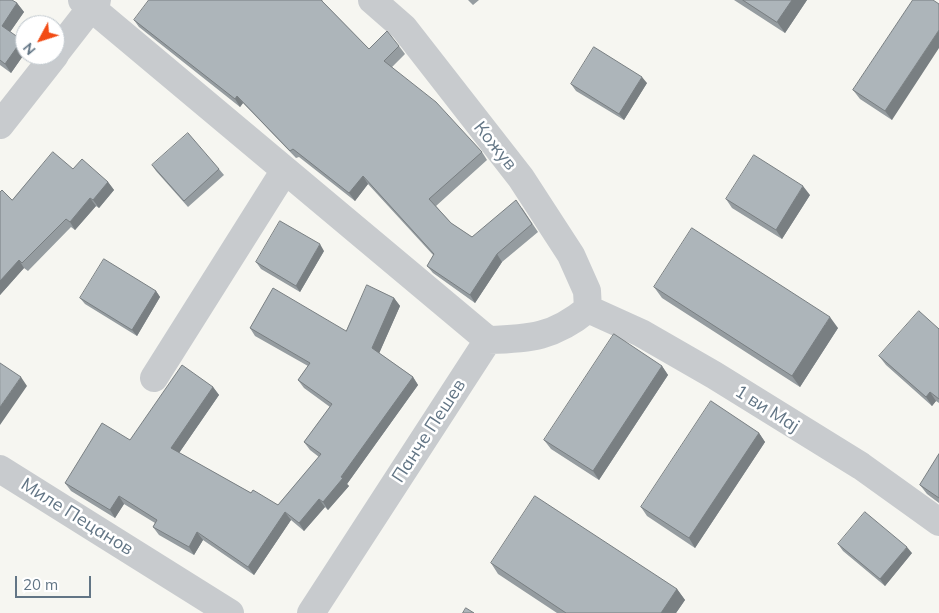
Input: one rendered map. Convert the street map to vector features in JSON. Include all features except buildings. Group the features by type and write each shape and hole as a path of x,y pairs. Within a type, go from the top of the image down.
{"street":[{"name":"Кожув","path":"372,0 404,28 521,178 571,255 587,290 588,309"},
{"path":"65,40 91,2 285,170 488,340 542,336 569,325 588,309"},
{"path":"0,125 47,65"},
{"path":"154,378 285,170"},
{"name":"1 ви Мај","path":"588,309 641,332 714,375 861,466 939,522"},
{"name":"Панче Пешев","path":"312,613 488,340"},
{"name":"Миле Пецанов","path":"0,469 230,613"}]}
